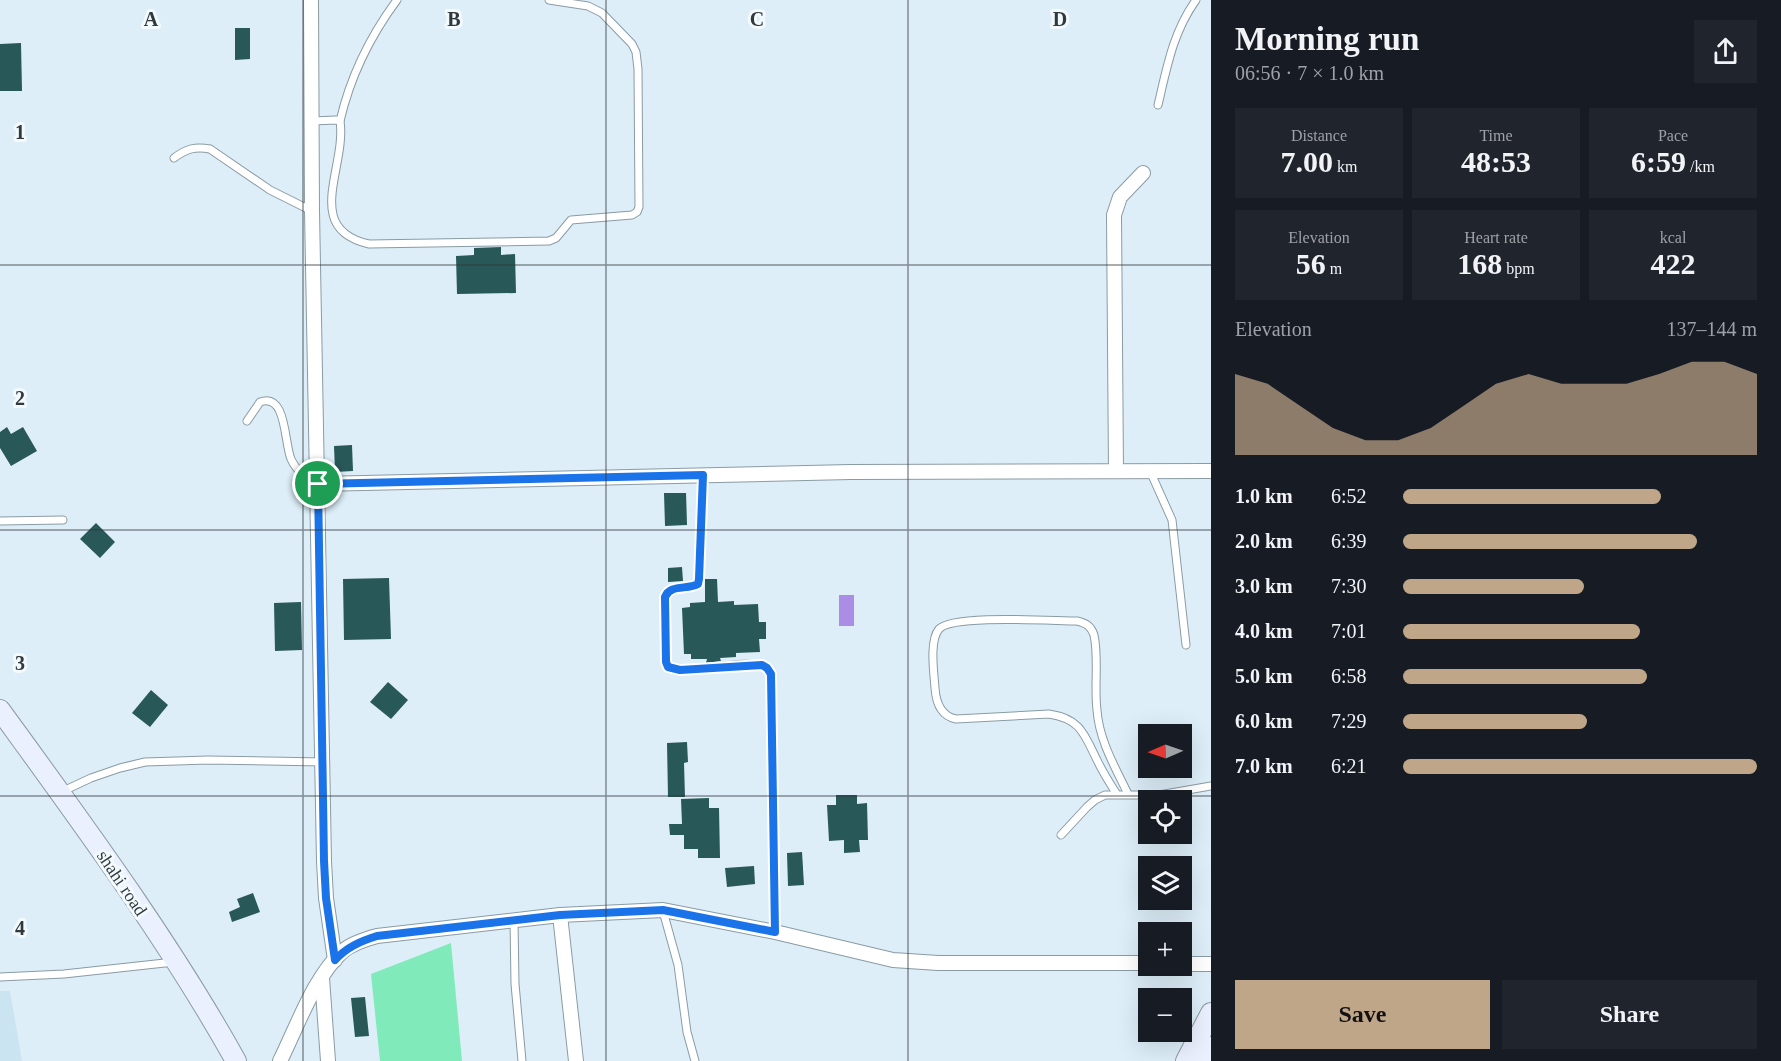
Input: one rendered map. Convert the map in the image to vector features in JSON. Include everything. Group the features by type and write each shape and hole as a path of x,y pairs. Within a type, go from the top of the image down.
{"street":[{"path":"311,0 312,211 326,898 335,960"},
{"path":"1116,471 1114,215 1120,197 1143,173"},
{"path":"318,484 974,471 1211,471"},
{"name":"shahi road","path":"0,710 60,792 176,962 236,1061"},
{"path":"280,1061 322,976 345,949 377,936 560,915 663,910 775,932 867,955 917,962 1138,963"},
{"path":"560,915 576,1061"},
{"path":"1192,964 1211,964"},
{"path":"322,976 328,1061"},
{"path":"1186,1061 1211,1013"},
{"path":"1203,1061 1211,1047"}],"lane":[{"path":"397,0 384,19 349,87 340,121 331,203 333,219 337,228 347,237 356,242 369,244 549,241 556,238 571,220 632,215 637,212 639,207 636,52 632,44 612,22 595,8 549,0"},
{"path":"1158,105 1171,48 1184,17 1196,0"},
{"path":"312,121 340,121"},
{"path":"174,158 191,148 210,149 270,190 312,211"},
{"path":"247,421 260,402 270,400 276,404 281,415 291,458 304,477 318,484"},
{"path":"1150,471 1172,520 1186,645"},
{"path":"703,475 699,579 698,584 690,588 667,591 665,597 666,662 668,667 680,670 762,665 771,674 775,932"},
{"path":"0,521 63,520"},
{"path":"1116,793 1084,733 1073,721 1064,716 1049,714 948,718 938,704 936,694 933,641 938,630 945,624 978,620 1077,621 1090,627 1094,642 1096,710 1099,724 1106,746 1128,794"},
{"path":"60,792 91,778 145,762 208,760 323,762"},
{"path":"1061,835 1095,800 1105,795 1116,793 1159,795 1211,786"},
{"path":"663,910 678,965 687,1032 695,1061"},
{"path":"514,921 515,984 522,1061"},
{"path":"0,977 64,974 176,962"}],"shaded area":[{"path":"839,595 854,595 854,626 839,626"},
{"path":"0,991 10,991 22,1061 0,1061"}],"green space":[{"path":"451,943 462,1061 380,1061 371,974"}],"building":[{"path":"235,28 250,28 250,59 235,60"},
{"path":"21,43 22,91 0,91 0,44"},
{"path":"501,247 501,255 515,254 516,293 457,294 456,256 474,255 474,248"},
{"path":"7,427 11,434 23,427 37,451 11,466 0,448 0,432"},
{"path":"352,445 353,471 335,472 334,446"},
{"path":"664,493 686,493 687,525 665,526"},
{"path":"96,523 115,542 100,558 80,539"},
{"path":"682,567 683,581 668,582 668,568"},
{"path":"389,578 391,639 344,640 343,579"},
{"path":"705,579 717,579 718,602 734,601 734,605 758,604 759,622 766,622 766,639 759,639 760,652 736,653 736,657 720,658 721,661 706,663 707,659 691,659 691,654 684,654 682,608 690,607 690,603 705,602"},
{"path":"301,602 302,650 275,651 274,603"},
{"path":"388,682 408,700 391,719 370,702"},
{"path":"151,690 168,705 150,727 132,713"},
{"path":"687,742 688,762 684,763 685,797 668,797 667,743"},
{"path":"836,795 857,795 857,804 867,803 868,840 859,840 860,852 844,853 844,840 829,841 827,805 836,805"},
{"path":"709,798 709,808 719,808 720,858 698,858 698,849 684,849 684,835 670,835 669,824 682,824 681,799"},
{"path":"802,852 804,885 788,886 787,853"},
{"path":"754,866 755,884 727,887 725,868"},
{"path":"253,893 260,912 232,922 229,912 240,907 237,899"},
{"path":"365,997 369,1036 355,1037 351,998"}],"route":[{"path":"703,475 699,579 698,584 690,588 667,591 665,597 666,662 668,667 680,670 754,664 762,665 771,674 773,683 775,932 663,910 613,911 377,936 345,949 335,960 326,898 324,861 318,484 703,475"}]}
